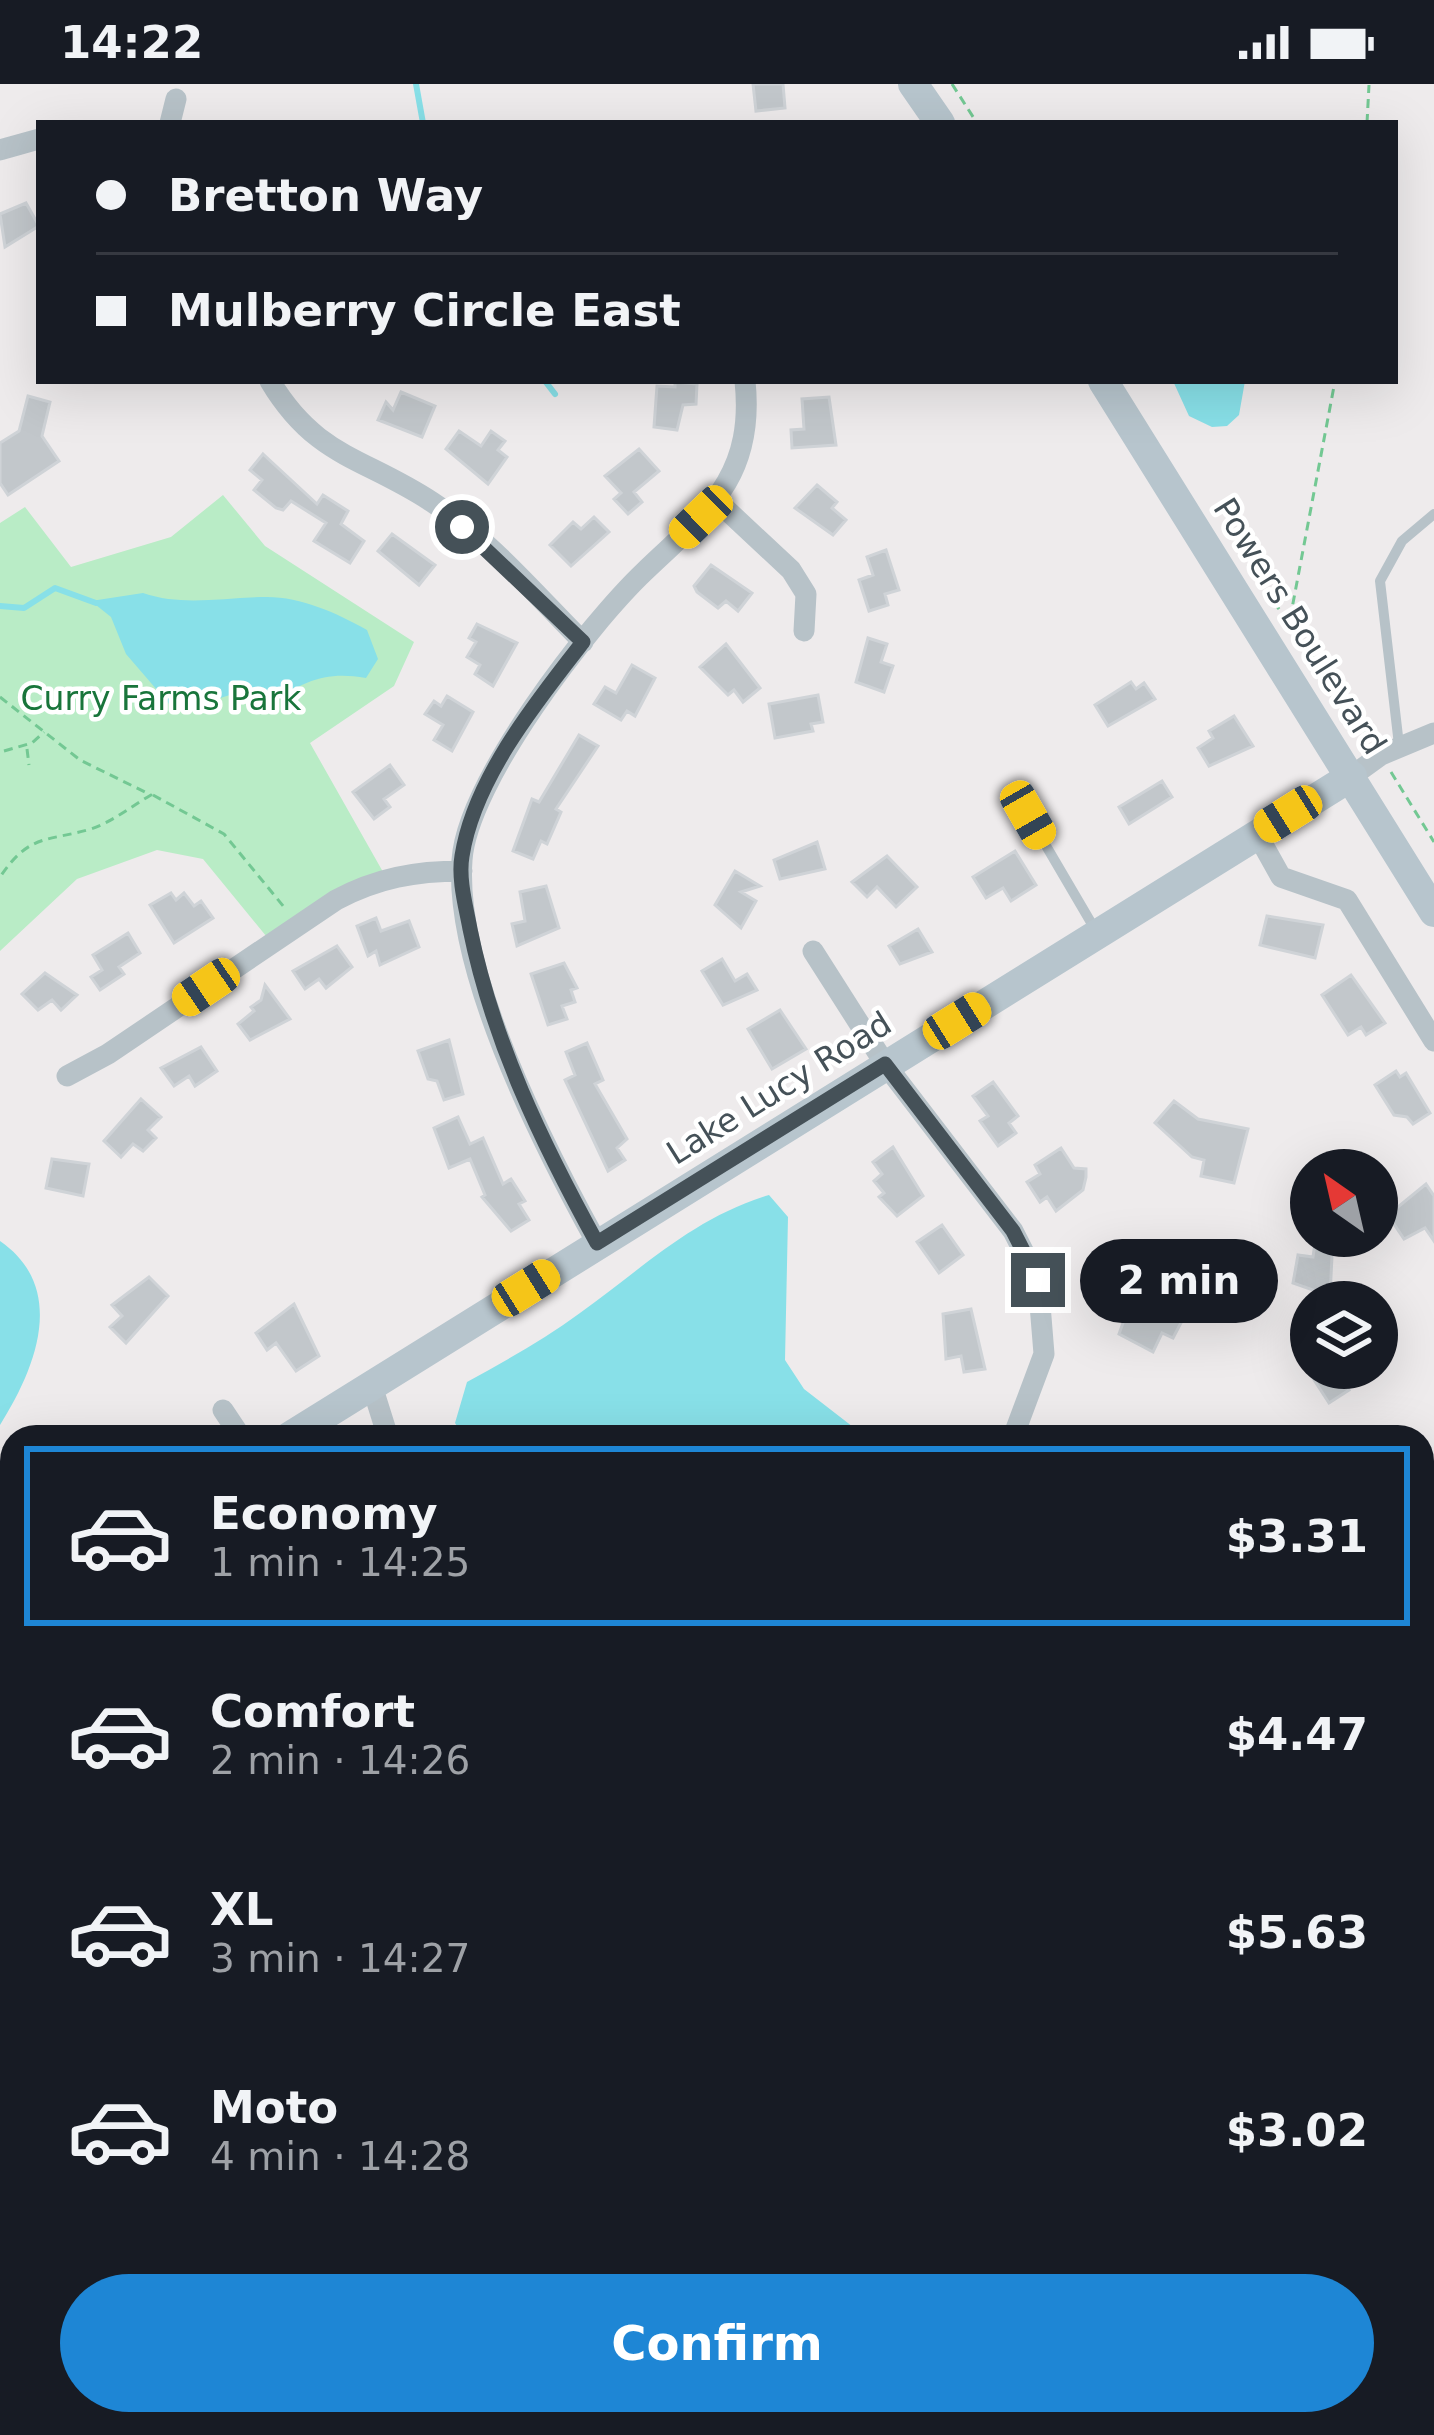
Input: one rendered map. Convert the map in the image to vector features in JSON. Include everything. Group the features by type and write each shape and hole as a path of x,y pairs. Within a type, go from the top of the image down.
{"street":[{"path":"914,84 938,120"},
{"path":"171,120 176,99"},
{"path":"0,150 36,140"},
{"path":"272,384 299,425 328,448 434,503 583,642"},
{"path":"597,1243 542,1143 508,1057 479,972 461,857 487,786 548,687 623,592 715,499 746,445 745,384"},
{"name":"Powers Boulevard","path":"1105,384 1434,912"},
{"path":"715,499 791,570 806,594 804,631"},
{"name":"Lake Lucy Road","path":"309,1425 1390,750 1434,733"},
{"path":"1257,834 1281,877 1347,900 1434,1041"},
{"path":"67,1076 109,1054 297,924 369,883 423,871 463,872"},
{"path":"813,951 885,1064 1013,1231 1038,1280 1045,1354 1018,1425"},
{"path":"372,1386 384,1425"},
{"path":"223,1410 233,1425"}],"lane":[{"path":"1390,750 1380,581 1402,541 1434,514"},
{"path":"1028,815 1098,933"}],"path":[{"path":"952,84 975,120"},
{"path":"1366,120 1369,86"},
{"path":"1290,620 1334,384"},
{"path":"1240,555 1390,750 1434,842"},
{"path":"0,697 80,760 224,834 297,924"},
{"path":"4,752 27,746 44,732"},
{"path":"27,746 29,765"},
{"path":"0,877 39,838 92,828 151,794"}],"green space":[{"name":"Curry Farms Park","path":"223,495 265,546 414,642 394,686 310,743 387,879 271,942 203,859 157,850 77,879 0,951 0,523 25,507 71,567 171,537"}],"water":[{"path":"1174,384 1244,384 1239,415 1227,426 1212,427 1189,416"},
{"path":"143,593 174,600 267,597 306,603 367,630 378,659 366,678 327,677 272,702 233,694 176,712 126,654 111,617 91,601"},
{"path":"769,1195 788,1217 785,1360 804,1389 850,1425 456,1425 467,1382 553,1332 692,1231"},
{"path":"0,1241 21,1260 34,1282 39,1329 25,1379 0,1425"}],"building":[{"path":"753,84 783,84 785,108 756,111"},
{"path":"26,203 36,228 5,247 0,214"},
{"path":"697,384 696,404 683,405 677,430 654,427 657,386"},
{"path":"401,392 435,406 422,437 378,420 386,402 393,410"},
{"path":"28,396 50,402 42,436 59,461 8,495 0,483 0,443 19,431"},
{"path":"829,397 836,445 792,448 791,430 804,429 802,399"},
{"path":"459,431 481,446 491,431 505,441 498,450 507,457 488,484 446,449"},
{"path":"639,449 659,471 634,492 642,502 628,514 614,499 621,493 605,476"},
{"path":"263,454 317,504 323,495 348,511 341,524 364,541 350,563 314,541 326,523 291,501 283,510 276,508 254,490 262,480 250,470"},
{"path":"817,485 837,502 832,508 846,520 833,535 795,508"},
{"path":"594,517 609,532 571,566 550,545 573,522 581,529"},
{"path":"392,534 435,565 419,585 378,551"},
{"path":"886,550 899,590 885,594 888,605 869,611 859,580 873,575 867,557"},
{"path":"711,565 752,593 738,611 726,601 718,608 697,592 694,586"},
{"path":"477,624 517,643 493,686 475,674 480,665 467,657 476,642 469,638"},
{"path":"868,638 887,644 881,662 893,666 884,692 856,682"},
{"path":"726,644 760,688 743,702 734,690 728,695 700,667"},
{"path":"632,665 655,678 635,716 627,711 621,720 594,704 605,687 616,693"},
{"path":"1131,682 1136,689 1144,683 1155,699 1108,726 1095,705"},
{"path":"818,695 823,722 811,724 813,731 775,738 769,704"},
{"path":"447,696 473,712 452,751 434,740 443,725 425,714 434,701 441,706"},
{"path":"1234,716 1253,746 1209,766 1198,748 1213,738 1209,731"},
{"path":"579,735 598,746 556,809 561,812 547,844 541,841 533,859 513,851 532,799 539,802"},
{"path":"390,765 404,785 384,799 390,807 374,819 353,792"},
{"path":"1162,781 1172,797 1129,824 1119,807"},
{"path":"817,842 825,869 780,879 774,860"},
{"path":"1015,851 1036,885 1011,901 1003,888 986,898 973,877"},
{"path":"887,856 917,887 896,907 877,887 867,897 852,882"},
{"path":"735,871 760,886 741,892 756,901 741,928 715,905"},
{"path":"546,886 559,928 517,946 512,924 525,921 520,892"},
{"path":"171,893 176,900 184,893 194,906 201,901 213,918 174,943 150,905"},
{"path":"1267,916 1323,925 1315,958 1260,945"},
{"path":"376,918 381,931 409,921 419,947 380,965 376,951 368,956 357,926"},
{"path":"918,929 932,952 900,964 889,946"},
{"path":"128,933 140,953 119,967 124,974 100,990 91,977 102,970 93,955"},
{"path":"337,946 352,967 326,988 319,979 305,989 293,971"},
{"path":"722,959 735,981 747,974 757,990 723,1005 702,971"},
{"path":"564,963 577,988 571,990 575,1002 562,1006 567,1019 548,1025 531,974"},
{"path":"45,973 77,995 61,1010 52,1000 38,1010 22,994"},
{"path":"1351,975 1385,1023 1366,1035 1361,1027 1348,1035 1322,995"},
{"path":"265,985 290,1019 250,1040 238,1024 254,1011 251,1007 261,1000"},
{"path":"780,1010 806,1049 772,1069 748,1029"},
{"path":"449,1040 463,1094 444,1100 437,1081 428,1079 418,1051"},
{"path":"587,1043 603,1080 595,1084 627,1139 617,1148 625,1160 608,1171 565,1080 575,1075 566,1052"},
{"path":"201,1047 217,1071 195,1086 189,1076 174,1086 161,1068"},
{"path":"1396,1071 1400,1077 1406,1073 1430,1113 1413,1124 1407,1117 1394,1115 1375,1085"},
{"path":"993,1082 1018,1116 1009,1123 1016,1133 998,1146 980,1121 988,1116 973,1096"},
{"path":"141,1099 161,1117 148,1130 156,1138 143,1151 133,1144 121,1157 104,1141"},
{"path":"1174,1101 1198,1119 1248,1129 1234,1183 1201,1176 1204,1160 1192,1157 1155,1123"},
{"path":"458,1117 470,1144 483,1138 503,1184 511,1179 525,1201 519,1204 529,1220 511,1231 482,1197 470,1159 449,1168 434,1128"},
{"path":"893,1147 923,1196 897,1216 879,1197 884,1193 874,1181 882,1174 873,1162"},
{"path":"1061,1148 1074,1168 1086,1169 1086,1177 1083,1190 1056,1211 1047,1197 1040,1202 1027,1182 1040,1174 1035,1165"},
{"path":"52,1159 89,1164 83,1196 46,1188"},
{"path":"1426,1184 1434,1196 1434,1241 1425,1228 1404,1239 1398,1230 1398,1207"},
{"path":"942,1225 963,1255 939,1273 917,1242"},
{"path":"1298,1257 1332,1257 1331,1281 1293,1281"},
{"path":"149,1277 168,1296 126,1343 110,1327 122,1316 112,1305"},
{"path":"294,1304 319,1356 296,1371 276,1343 267,1350 256,1333"},
{"path":"1145,1304 1184,1317 1173,1338 1162,1333 1153,1352 1119,1334 1128,1309 1142,1310"},
{"path":"971,1309 985,1369 964,1372 961,1356 946,1359 943,1314"},
{"path":"1320,1389 1348,1389 1349,1390 1329,1403"}],"waterway":[{"path":"416,84 422,120"},
{"path":"547,384 555,394"},
{"path":"0,606 24,608 55,588 96,603"}],"route":[{"path":"462,527 583,642 548,687 487,786 461,857 479,972 508,1057 542,1143 597,1243 885,1064 1013,1231 1038,1280"}]}
